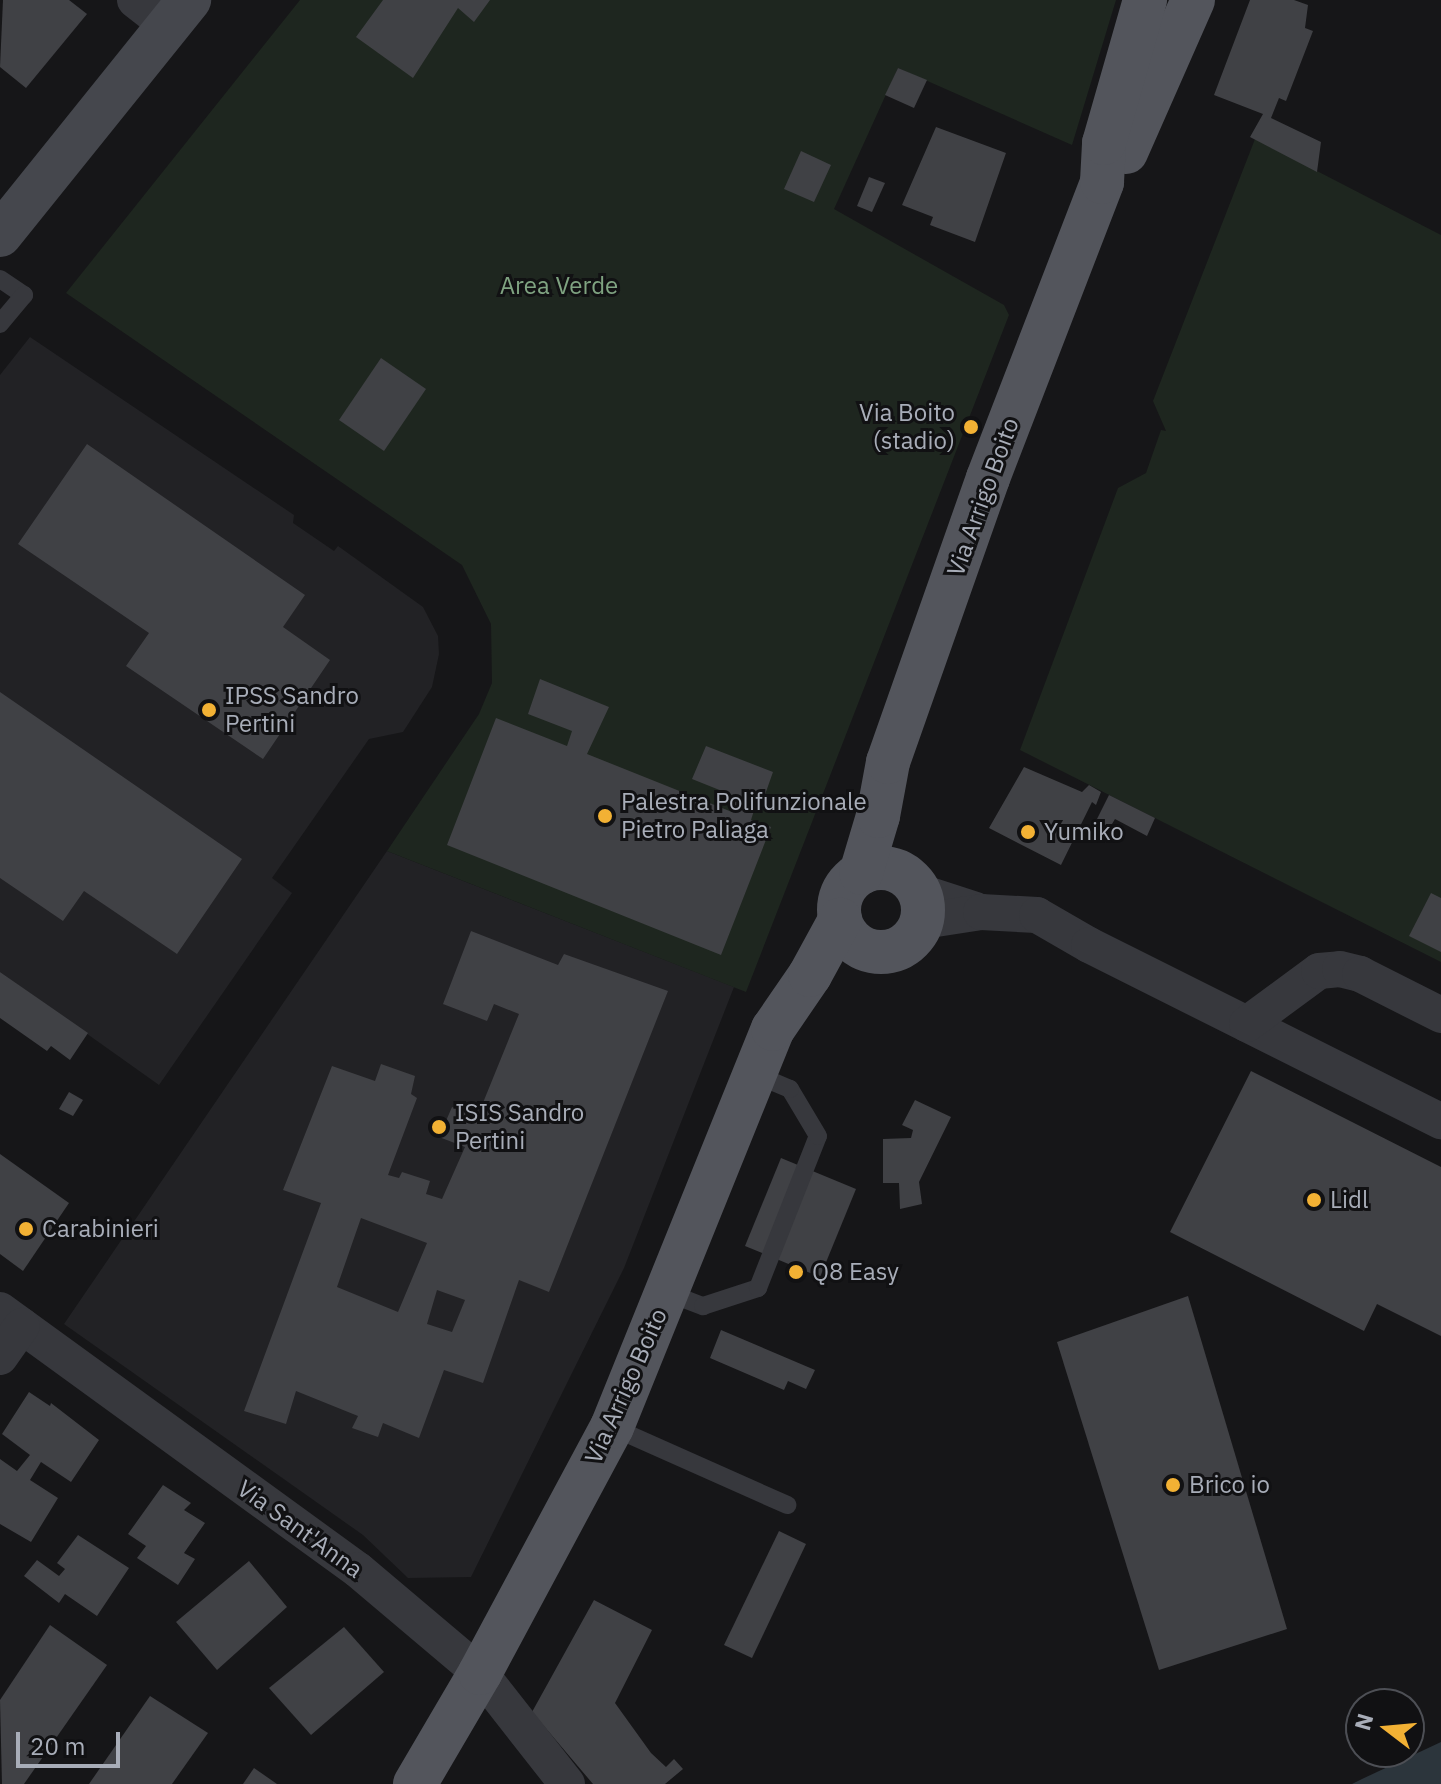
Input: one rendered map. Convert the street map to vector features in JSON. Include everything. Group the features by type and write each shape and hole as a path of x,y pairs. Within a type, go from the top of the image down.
{"main road":[{"name":"Via Arrigo Boito","path":"415,1784 480,1673 612,1427 773,1029 810,975 847,931 842,893 898,888 878,816 888,762 1102,182 1104,143 1145,0"},
{"name":"Via Arrigo Boito","path":"1102,182 1126,152 1193,0"},
{"path":"0,235 164,9"},
{"path":"847,931 866,950 894,951 917,934 898,888"}],"street":[{"path":"898,888 981,912 1037,915 1441,1121"},
{"path":"1247,1024 1319,971 1340,969 1360,974 1441,1015"},
{"path":"0,1357 11,1318"},
{"name":"Via Sant'Anna","path":"11,1318 358,1570 480,1673 567,1784"}],"lane":[{"path":"0,279 24,295 0,324"},
{"path":"666,1292 703,1306 758,1288 818,1136 790,1089 754,1074"},
{"path":"612,1427 787,1505"}],"shaded area":[{"name":"IPSS Sandro Pertini","path":"30,337 294,515 293,523 334,551 338,546 423,607 438,636 439,654 432,687 403,732 369,739 272,878 292,893 159,1085 0,972 0,375"},
{"name":"ISIS Sandro Pertini","path":"387,851 734,987 624,1268 471,1577 408,1578 363,1535 64,1324"},
{"path":"1441,1742 1441,1784 1352,1784 1385,1768 1425,1768 1425,1749"}],"green space":[{"name":"Area Verde","path":"300,0 1116,0 1072,145 898,68 834,209 1004,305 1009,315 746,992 387,851 479,714 492,683 491,624 462,565 66,293"},
{"path":"1255,139 1441,235 1441,962 1020,750 1118,488 1146,473 1161,430 1166,431 1153,401"}],"building":[{"path":"3,0 69,0 87,14 26,88 0,67"},
{"path":"383,0 490,0 474,22 458,8 413,78 356,37"},
{"path":"1250,0 1294,0 1308,5 1305,28 1313,31 1286,101 1279,98 1271,118 1321,142 1317,172 1250,137 1263,114 1214,95"},
{"path":"898,68 927,80 914,108 885,95"},
{"path":"936,127 1006,153 975,242 930,225 933,217 902,205"},
{"path":"801,151 831,165 814,202 784,189"},
{"path":"869,177 885,183 872,212 857,206"},
{"path":"381,358 426,389 384,451 339,420"},
{"path":"87,444 305,595 283,627 330,660 263,759 126,666 149,633 18,544"},
{"name":"Palestra Polifunzionale Pietro Paliaga","path":"540,679 609,707 587,754 732,812 737,797 692,779 706,746 773,772 761,806 756,804 751,820 771,827 721,955 447,845 496,718 567,746 572,731 528,714"},
{"path":"0,692 242,859 177,954 84,891 63,921 0,878"},
{"path":"1024,767 1082,792 1089,785 1101,792 1096,805 1092,802 1061,865 989,828"},
{"path":"1109,795 1155,818 1147,836 1115,819 1109,829 1096,821"},
{"path":"1431,893 1441,898 1441,952 1409,936"},
{"path":"471,931 558,965 564,954 668,991 549,1292 519,1280 483,1383 444,1370 419,1438 383,1423 378,1437 352,1428 358,1416 296,1391 286,1424 244,1411 321,1203 283,1190 332,1066 375,1081 381,1064 415,1076 411,1094 417,1098 388,1175 399,1178 402,1172 430,1181 426,1194 442,1199 465,1147 439,1137 452,1107 478,1115 519,1014 494,1004 487,1021 443,1004","holes":["361,1218 427,1243 398,1312 337,1287","437,1290 465,1300 452,1332 427,1324"]},
{"path":"0,972 88,1033 70,1060 51,1046 47,1051 0,1018"},
{"name":"Lidl","path":"1251,1071 1441,1167 1441,1336 1377,1304 1364,1331 1170,1232"},
{"path":"69,1092 83,1100 73,1116 59,1109"},
{"path":"915,1100 951,1117 919,1182 922,1204 900,1209 899,1183 883,1183 883,1139 911,1138 913,1130 902,1125"},
{"name":"Carabinieri","path":"0,1154 69,1203 23,1271 0,1254"},
{"path":"781,1158 856,1189 820,1277 745,1246"},
{"name":"Brico io","path":"1188,1296 1287,1629 1159,1670 1057,1342"},
{"path":"721,1330 815,1370 806,1389 788,1381 784,1390 710,1358"},
{"path":"29,1392 50,1406 51,1403 99,1440 71,1482 41,1462 30,1480 58,1498 31,1542 0,1524 0,1459 17,1471 30,1455 2,1434"},
{"path":"163,1485 191,1503 184,1510 205,1523 184,1553 195,1559 178,1585 137,1558 146,1546 128,1534"},
{"path":"779,1531 806,1544 752,1658 724,1645"},
{"path":"78,1535 129,1568 97,1616 65,1594 59,1603 24,1576 37,1560 59,1576 65,1569 57,1563"},
{"path":"249,1561 287,1607 217,1670 176,1622"},
{"path":"594,1600 652,1630 615,1703 651,1753 666,1767 674,1759 683,1769 665,1784 593,1784 532,1712"},
{"path":"50,1625 107,1665 24,1784 2,1784 0,1700"},
{"path":"344,1627 384,1672 311,1735 269,1688"},
{"path":"150,1696 208,1733 172,1784 89,1784"},
{"path":"254,1768 277,1784 243,1784"}],"place":[{"name":"Via Boito (stadio)","path":"971,427"},
{"name":"IPSS Sandro Pertini","path":"209,710"},
{"name":"Palestra Polifunzionale Pietro Paliaga","path":"605,816"},
{"name":"Yumiko","path":"1028,832"},
{"name":"ISIS Sandro Pertini","path":"439,1127"},
{"name":"Lidl","path":"1314,1200"},
{"name":"Carabinieri","path":"26,1229"},
{"name":"Q8 Easy","path":"796,1272"},
{"name":"Brico io","path":"1173,1485"}]}
